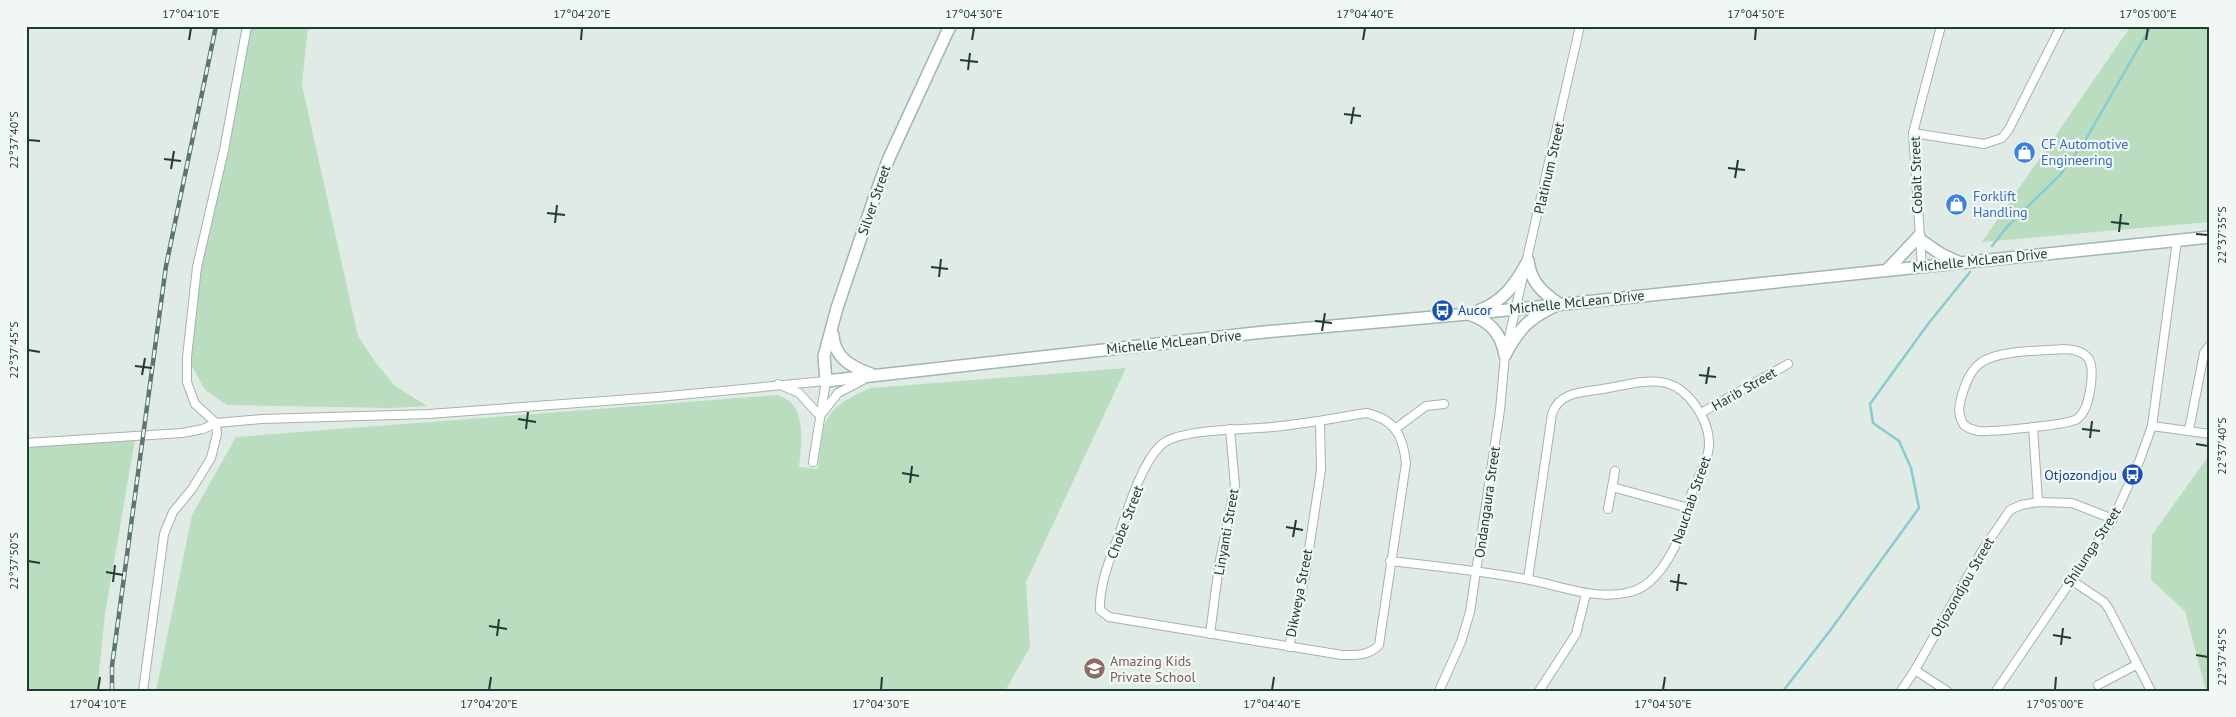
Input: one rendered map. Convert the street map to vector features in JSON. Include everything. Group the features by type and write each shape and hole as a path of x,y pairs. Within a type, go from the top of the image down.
{"street":[{"path":"143,691 164,534 173,512 192,488 211,458 217,434 216,422 195,404 187,382 187,357 197,267 224,150 247,26"},
{"name":"Silver Street","path":"826,381 824,356 837,308 889,158 950,26"},
{"name":"Platinum Street","path":"1515,309 1528,261 1580,26"},
{"name":"Cobalt Street","path":"1922,267 1913,133 1941,26"},
{"path":"1913,133 1984,144 2002,138 2009,129 2061,26"},
{"path":"1888,269 1919,237 1941,254 1960,262"},
{"name":"Michelle McLean Drive","path":"826,381 1254,334 1468,314 2210,237"},
{"name":"Shilunga Street","path":"1996,691 2113,519 2128,489 2152,426 2177,241"},
{"path":"1528,261 1530,273 1535,284 1544,294 1559,304"},
{"path":"1468,314 1488,307 1510,291 1528,261"},
{"path":"1505,355 1517,332 1525,323 1537,314 1559,304"},
{"name":"Ondangaura Street","path":"1439,691 1463,634 1470,612 1500,410 1505,355 1515,309"},
{"path":"1468,314 1482,319 1491,325 1502,342 1505,355"},
{"path":"833,328 834,345 838,354 856,369 874,375"},
{"path":"2189,430 2204,353 2210,345"},
{"path":"2064,349 2075,349 2082,352 2090,360 2093,369 2085,410 2073,422 2033,426 1979,431 1964,424 1959,413 1959,406 1971,374 1983,361 2004,355 2064,349"},
{"name":"Harib Street","path":"1701,413 1788,364"},
{"path":"820,416 838,393 848,386 874,375"},
{"path":"26,443 182,433 203,429 216,422 262,418 438,413 658,397 777,384 826,381 813,462"},
{"name":"Nauchab Street","path":"1476,571 1528,579 1586,594 1630,592 1653,580 1671,554 1689,508 1708,447 1707,431 1701,413 1680,390 1664,383 1653,382 1578,392 1562,399 1552,414 1528,579"},
{"path":"777,384 799,393 820,416"},
{"path":"1394,429 1426,406 1444,404"},
{"name":"Chobe Street","path":"1366,413 1375,415 1401,436 1406,463 1378,645 1372,652 1360,655 1342,655 1289,647 1109,617 1100,610 1099,601 1102,583 1124,519 1146,468 1154,453 1162,444 1175,437 1230,429 1271,427 1320,421 1366,413"},
{"name":"Dikweya Street","path":"1289,647 1305,576 1321,470 1320,421"},
{"path":"2033,426 2038,502"},
{"path":"2152,426 2210,434"},
{"name":"Linyanti Street","path":"1210,634 1219,565 1235,486 1230,429"},
{"path":"1608,509 1615,471"},
{"path":"1612,487 1689,508"},
{"name":"Otjozondjou Street","path":"1901,691 1915,670 1982,551 2010,510 2021,505 2038,502 2078,503 2113,519"},
{"path":"1390,561 1476,571"},
{"path":"2071,580 2104,602 2151,691"},
{"path":"1539,691 1576,634 1586,594"},
{"path":"2098,685 2136,665"},
{"path":"1915,670 1947,691"}],"green space":[{"path":"247,26 308,26 302,85 358,336 376,363 395,386 427,406 391,408 227,405 205,390 187,357 197,267"},
{"path":"2131,26 2210,26 2210,222 1982,242"},
{"path":"1126,368 1026,582 1030,647 1005,691 156,691 192,515 236,437 777,395 792,403 797,412 801,427 799,467 817,469 824,427 831,413 843,402 871,388"},
{"path":"136,434 105,614 97,691 26,691 26,443"},
{"path":"2210,454 2210,691 2206,691 2185,611 2151,580 2152,535"}],"waterway":[{"path":"1992,246 2007,227 2060,175 2086,139 2151,26"},
{"path":"1783,691 1829,632 1919,508 1911,468 1899,441 1873,423 1870,404 1928,324 1970,272"}],"railway":[{"path":"112,691 112,666 166,266 216,26"}],"place":[{"name":"CF Automotive Engineering","path":"2025,152"},
{"name":"Forklift Handling","path":"1957,204"},
{"name":"Aucor","path":"1442,310"},
{"name":"Otjozondjou","path":"2133,475"},
{"name":"Amazing Kids Private School","path":"1094,669"}]}
